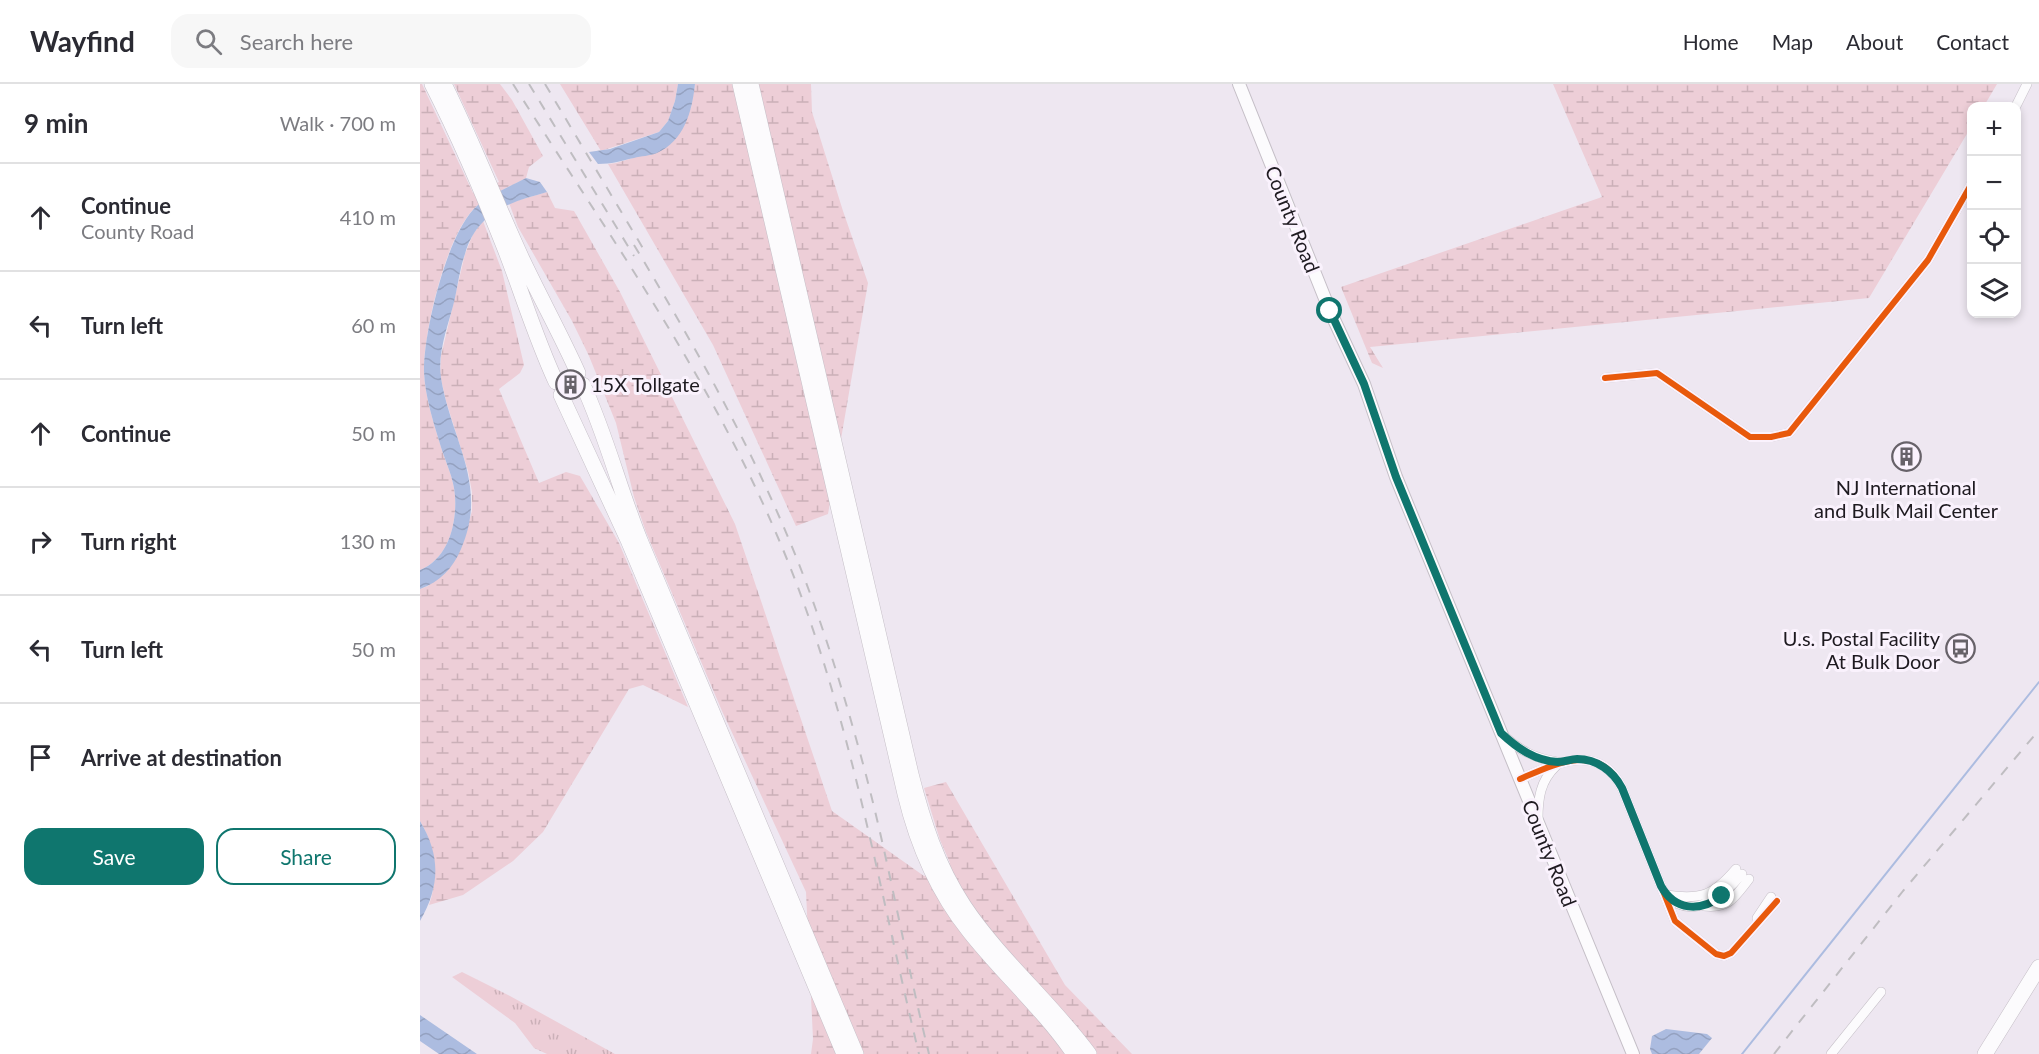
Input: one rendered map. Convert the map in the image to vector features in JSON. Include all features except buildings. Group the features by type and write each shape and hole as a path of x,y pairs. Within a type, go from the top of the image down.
{"highway":[{"path":"432,84 483,181"},
{"path":"444,84 501,226 538,342 703,705 856,1054"},
{"path":"740,84 913,826 932,860 979,927 1089,1054"},
{"path":"751,84 932,860 944,894 963,924 1074,1054"},
{"path":"501,226 581,379 603,430 628,512 844,1054"},
{"path":"1985,1054 2039,968"},
{"path":"1995,1054 2039,986"}],"main road":[{"name":"County Road","path":"1239,84 1330,311 1364,384 1396,477 1633,1054"}],"street":[{"path":"2018,102 2027,84"},
{"path":"1605,378 1657,373 1750,437 1771,437 1789,433 1928,260 1967,190"},
{"path":"1501,733 1525,753 1560,762"},
{"path":"1520,779 1560,762 1572,760 1586,760 1602,766 1616,778 1675,921 1720,956 1731,953 1774,899"},
{"path":"1538,825 1542,785 1547,775 1560,762"},
{"path":"1742,874 1722,896 1702,906 1680,905 1666,895 1691,898 1707,895 1742,874"},
{"path":"1831,1054 1881,992"}],"green space":[{"path":"420,84 473,193 499,182 454,84 500,84 512,100 543,156 529,167 526,178 483,201 467,217 456,236 439,283 432,308 424,372 430,408 453,483 455,507 452,529 444,549 430,565 420,570"},
{"path":"560,84 678,84 668,121 659,132 601,151"},
{"path":"695,84 811,84 812,112 868,283 828,514 796,526 713,345 608,164 633,158 691,108"},
{"path":"1553,84 1997,84 1986,102 1967,102 1967,134 1869,298 1370,347 1383,368 1372,363 1341,287 1602,197"},
{"path":"547,192 555,208 574,211 620,292 735,524 832,811 924,876 950,863 940,840 924,788 946,782 1065,985 1132,1054 811,1054 813,1039 806,892 722,711 646,532 634,497 616,423 589,356 572,321 518,227 509,203"},
{"path":"483,221 502,271 524,365 520,373 499,389 539,483 566,472 580,476 619,543 688,707 643,685 629,689 543,832 513,861 463,895 429,905 435,873 432,851 420,821 420,589 428,586 462,546 472,511 472,492 468,471 440,375 441,356 465,254 473,234"},
{"path":"462,972 615,1054 547,1054 534,1048 515,1023 452,977"}],"water":[{"path":"678,84 695,84 689,115 674,141 654,154 598,164 589,152 610,149 659,132 668,121"},
{"path":"526,178 540,182 547,192 513,203 490,216 472,237 462,265 442,348 440,368 446,401 470,483 469,526 461,549 450,568 440,578 420,589 420,570 438,558 444,549 452,529 455,507 453,483 432,417 424,372 428,333 439,283 447,258 467,217 483,201"},
{"path":"420,821 432,846 435,871 431,896 420,921"},
{"path":"420,1015 477,1054 439,1054 420,1041"},
{"path":"1666,1029 1707,1034 1712,1038 1699,1054 1652,1054 1650,1049 1652,1036"}],"waterway":[{"path":"1742,1054 2039,682"}],"railway":[{"path":"513,84 689,363 752,479 779,540 803,602 843,729 919,1054"},
{"path":"529,84 634,256"},
{"path":"545,84 644,250"},
{"path":"634,245 686,333 757,468 816,610 866,775 929,1054"},
{"path":"1774,1054 1903,891 2039,730"}],"cycle path":[{"path":"1605,378 1657,373 1750,437 1771,437 1789,433 1928,260 1967,192"},
{"path":"1520,779 1547,767 1576,760 1601,765 1612,774 1622,788 1675,921 1716,954 1724,956 1731,953 1777,901"}],"place":[{"name":"15X Tollgate","path":"570,384"},
{"name":"NJ International and Bulk Mail Center","path":"1906,457"},
{"name":"U.s. Postal Facility At Bulk Door","path":"1961,649"}],"route":[{"path":"1330,311 1364,384 1396,477 1501,733 1519,749 1536,757 1560,762 1579,759 1602,766 1616,778 1622,788 1666,895 1680,905 1694,907 1702,906 1722,896"}]}
